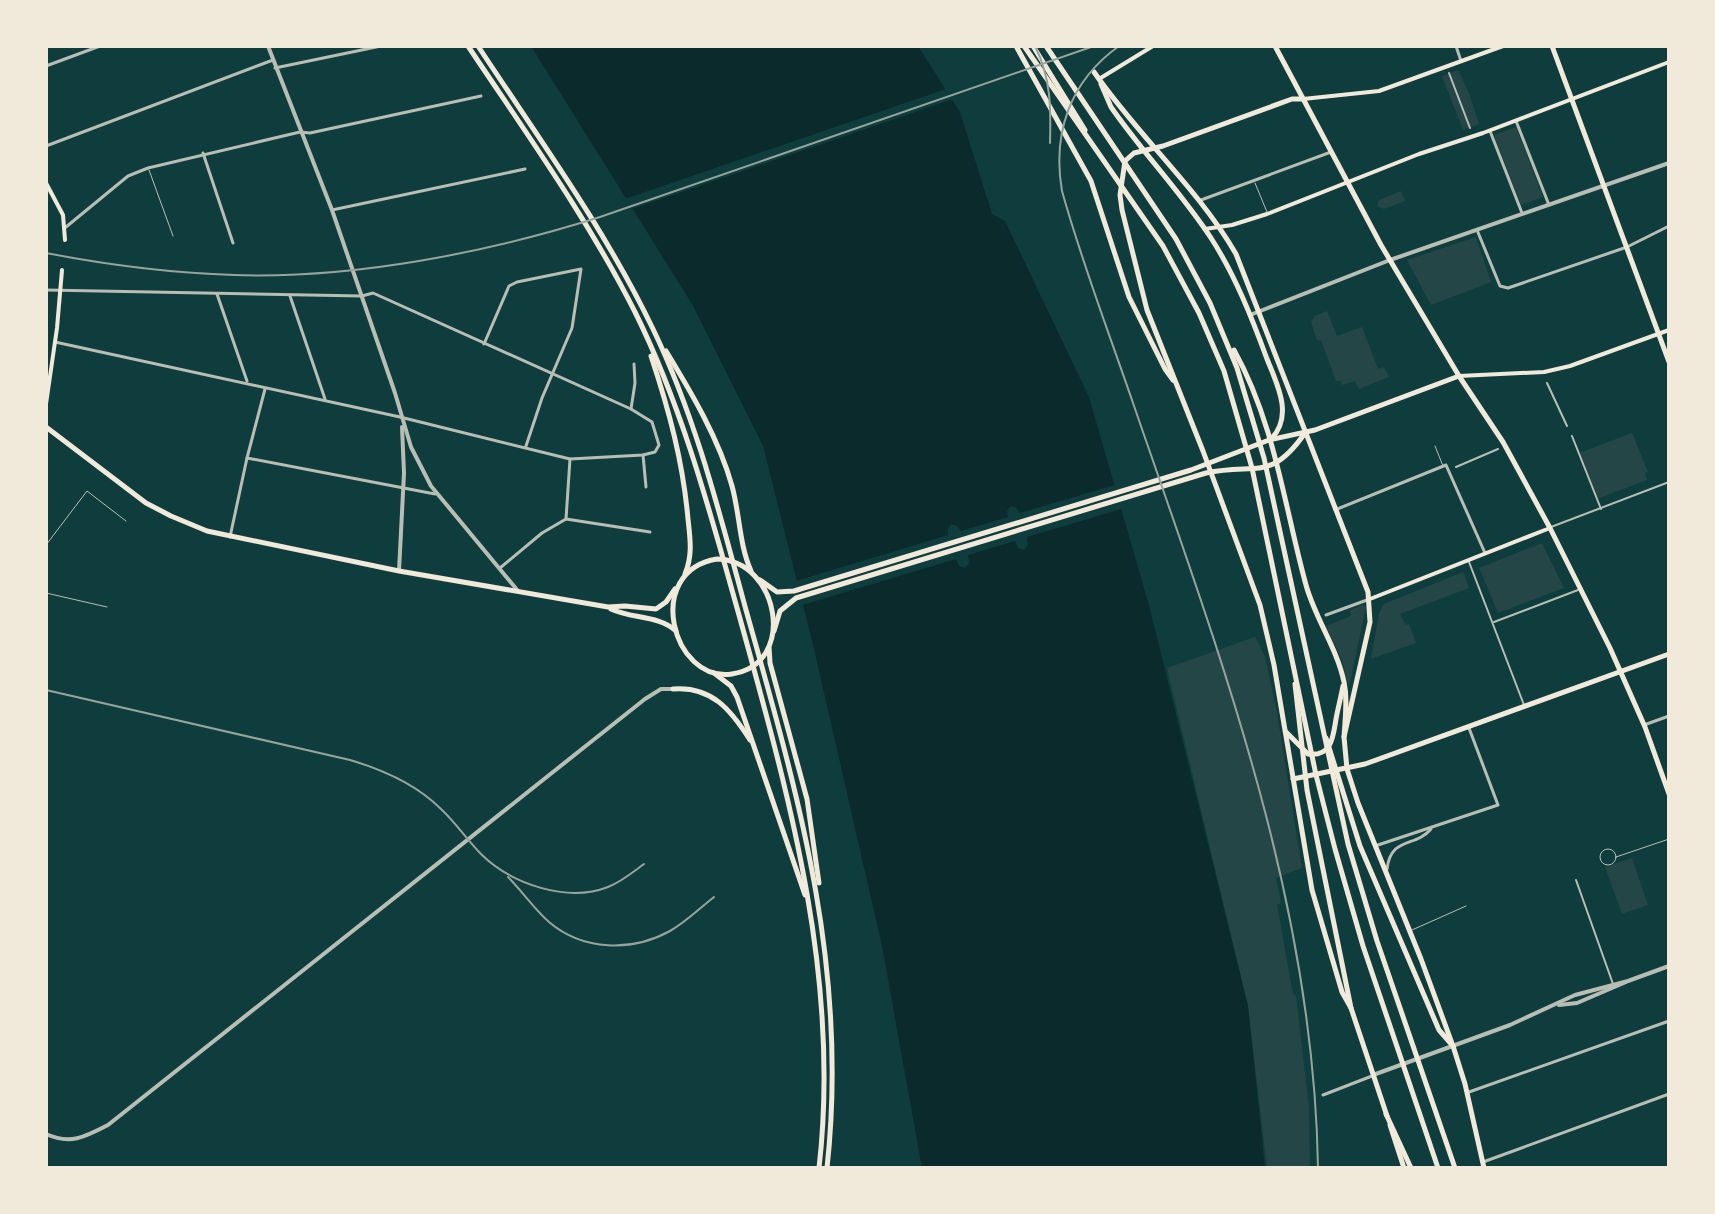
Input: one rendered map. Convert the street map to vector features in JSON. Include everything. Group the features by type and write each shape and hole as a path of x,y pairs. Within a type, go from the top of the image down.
{"main road":[{"path":"468,46 604,253 644,332 673,399 704,491 780,766 812,918 821,984 824,1042 818,1167"},
{"path":"478,46 603,236 678,371 723,460 736,503 742,549 751,571"},
{"path":"1016,46 1088,175 1129,297 1173,380"},
{"path":"1024,46 1149,224 1199,313 1224,371 1246,442 1326,815 1356,922 1438,1168"},
{"path":"1033,46 1091,141"},
{"path":"1046,46 1170,229 1247,377 1275,454 1312,604 1343,678 1347,769 1453,1046 1483,1165"},
{"path":"1099,79 1153,46"},
{"path":"1275,46 1390,260 1505,446 1550,528 1620,670 1669,794"},
{"path":"1351,1008 1342,992 1315,901 1274,665 1257,595 1148,316 1120,201 1125,161 1134,153 1292,99 1377,92 1503,46"},
{"path":"1552,46 1669,362"},
{"path":"1205,229 1267,214 1669,62"},
{"path":"1094,72 1201,200 1238,259 1370,599 1370,622 1344,737"},
{"path":"1099,79 1111,107 1205,229 1227,266 1250,315 1282,403 1281,423 1269,440"},
{"path":"46,183 61,210 65,240"},
{"path":"46,404 62,270"},
{"path":"1220,325 1259,435 1339,812 1373,929 1455,1168"},
{"path":"714,673 738,673 755,664 768,649 779,613 790,601 1192,473 1269,440 1305,432 1459,376 1545,372 1669,330"},
{"path":"654,331 697,438 715,499 772,702 822,916"},
{"path":"46,427 146,503 184,522 230,537 519,593 608,607 656,609 666,602 685,574 691,554 683,472 644,332"},
{"path":"685,574 702,563 721,559 740,564 774,590 787,593 1192,473 1256,469 1274,464 1291,453 1305,432"},
{"path":"1370,599 1550,528"},
{"path":"760,580 773,613 774,631"},
{"path":"675,589 673,615 679,636 694,661 734,691 784,827 812,918"},
{"path":"608,607 623,615 664,623 679,636"},
{"path":"768,649 809,810 829,977 833,1052 827,1168"},
{"path":"1293,779 1347,769 1469,728 1669,654"},
{"path":"1293,663 1300,745 1312,817 1351,1008 1404,1168"},
{"path":"1286,732 1308,754 1321,754 1328,749 1333,738 1343,678"},
{"path":"673,689 696,690 718,699 735,717 755,748"},
{"path":"1317,711 1348,810 1419,985 1439,1030 1453,1046"},
{"path":"1386,1114 1411,1168"}],"street":[{"path":"46,66 100,46"},
{"path":"268,46 332,210 395,393 404,449 399,571"},
{"path":"275,68 381,46"},
{"path":"1456,46 1461,62"},
{"path":"46,146 273,60"},
{"path":"1449,73 1470,128"},
{"path":"65,228 128,176 148,168 300,132 310,133 481,96"},
{"path":"1516,121 1549,205"},
{"path":"1490,131 1522,214"},
{"path":"1201,200 1331,152"},
{"path":"203,153 233,243"},
{"path":"1250,315 1390,260 1669,163"},
{"path":"332,210 525,169"},
{"path":"1477,230 1500,286 1508,288 1627,247 1669,226"},
{"path":"484,344 509,286 581,269 574,322 525,447"},
{"path":"46,290 290,296 362,296 373,293 631,409 651,421 659,438 658,448 643,455 570,459 326,400 55,342"},
{"path":"217,294 247,383"},
{"path":"290,296 326,400"},
{"path":"631,409 634,364"},
{"path":"1547,383 1567,426"},
{"path":"230,537 266,387"},
{"path":"400,417 411,447 437,494 519,593"},
{"path":"1572,436 1601,509"},
{"path":"1456,467 1498,449"},
{"path":"643,455 646,487"},
{"path":"247,458 437,494"},
{"path":"566,519 570,459"},
{"path":"1335,510 1444,465 1485,554"},
{"path":"1550,528 1669,482"},
{"path":"500,568 542,533 566,519 650,532"},
{"path":"1468,561 1525,707"},
{"path":"1493,623 1580,589"},
{"path":"1326,615 1370,599"},
{"path":"46,1134 59,1140 78,1140 108,1125 645,699 661,689 673,689"},
{"path":"1644,725 1669,716"},
{"path":"1375,846 1498,805 1469,728"},
{"path":"1659,766 1668,763"},
{"path":"1386,874 1389,857 1395,848 1426,835 1431,829"},
{"path":"1576,880 1613,984"},
{"path":"1323,1095 1557,1005 1575,995 1669,966"},
{"path":"1557,1005 1577,1003 1628,981"},
{"path":"1467,1093 1669,1021"},
{"path":"1483,1165 1669,1094"}],"lane":[{"path":"148,168 173,236"},
{"path":"1255,181 1267,214"},
{"path":"1435,446 1444,465"},
{"path":"46,545 87,491 126,521"},
{"path":"46,593 107,607"},
{"path":"1616,857 1669,839"},
{"path":"1409,931 1466,906"}],"shaded area":[{"path":"531,46 918,46 960,112 992,214 1005,221 1089,397 1150,609 1248,1006 1265,1168 922,1168 882,946 814,649 763,446 692,304"},
{"path":"1458,70 1479,124 1463,130 1442,76"},
{"path":"1516,127 1543,197 1521,205 1494,135"},
{"path":"1401,191 1405,201 1384,209 1377,206 1379,200"},
{"path":"1476,237 1491,282 1431,305 1407,260"},
{"path":"1327,311 1337,336 1362,327 1378,369 1384,367 1389,377 1359,389 1355,381 1342,385 1341,381 1336,381 1311,322 1315,316"},
{"path":"1632,433 1648,472 1645,473 1647,480 1597,499 1579,453"},
{"path":"1542,543 1564,588 1498,613 1479,568"},
{"path":"1463,572 1469,588 1400,614 1406,625 1409,624 1416,643 1371,659 1379,613 1384,604"},
{"path":"1363,605 1366,607 1349,687 1342,660 1326,626 1351,616 1350,610"},
{"path":"1255,637 1265,656 1277,713 1302,868 1276,878 1281,903 1277,905 1293,994 1296,996 1309,1107 1310,1168 1267,1168 1248,1006 1167,668"},
{"path":"1632,858 1648,905 1622,914 1605,867"}],"pier":[{"path":"949,88 956,98 629,210 622,200"},
{"path":"1118,484 1125,508 1027,537 1028,545 1024,550 1018,548 1015,541 968,555 969,563 965,568 959,566 956,559 799,606 793,582 948,535 951,524 961,531 1008,517 1007,511 1011,506 1020,513"}],"railway":[{"path":"1035,46 1049,93 1050,143"},
{"path":"46,253 163,270 279,275 372,268 465,252 600,217 1094,46"},
{"path":"1119,46 1088,75 1068,110 1060,149 1062,191 1198,590 1256,779 1300,971 1312,1069 1318,1168"},
{"path":"46,690 375,768 410,785 431,800 494,865 541,888 558,892 592,891 618,882 644,864"},
{"path":"508,877 562,932 577,939 608,945 640,943 655,938 682,923 714,897"}]}
